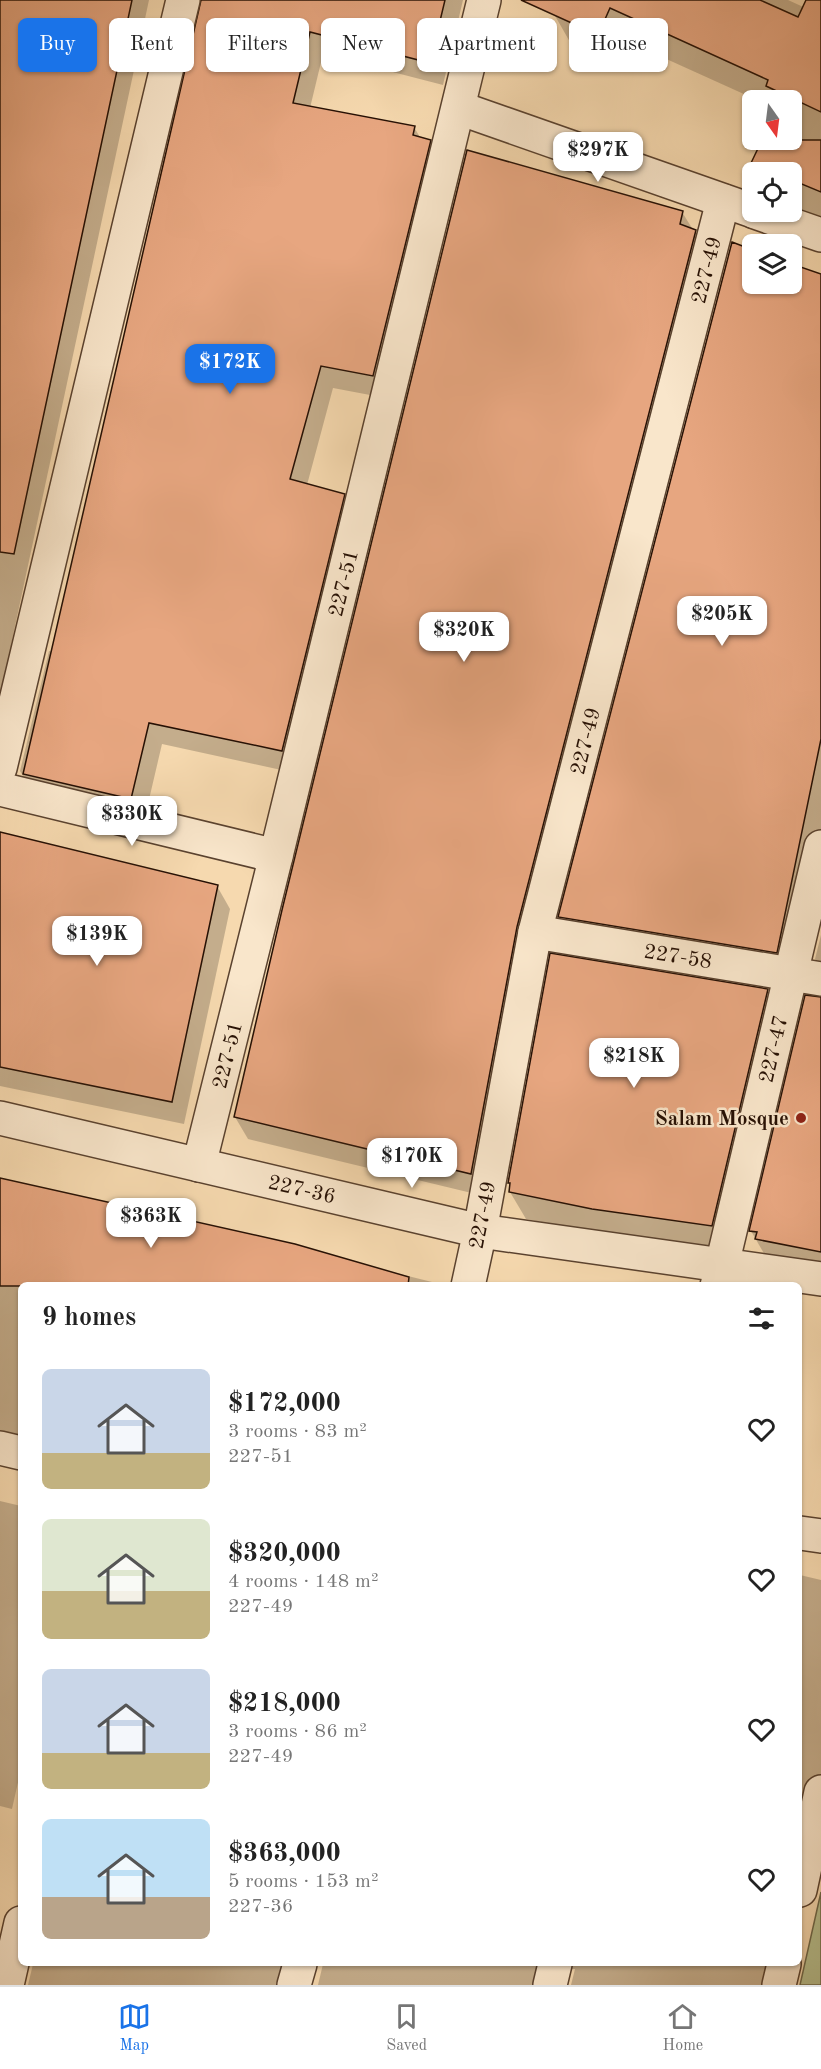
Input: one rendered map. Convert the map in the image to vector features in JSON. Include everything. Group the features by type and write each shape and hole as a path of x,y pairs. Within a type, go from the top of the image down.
{"street":[{"path":"0,768 183,0"},
{"name":"227-51","path":"199,1165 484,0"},
{"path":"459,108 742,207"},
{"name":"227-49","path":"469,1282 536,932 742,215"},
{"path":"784,222 821,235"},
{"path":"0,789 276,856"},
{"name":"227-47","path":"719,1275 806,977 821,847"},
{"name":"227-58","path":"536,932 806,977"},
{"name":"227-36","path":"0,1118 480,1231 719,1275 821,1279"},
{"path":"0,1449 18,1452"},
{"path":"802,1533 821,1536"},
{"path":"802,1881 821,1792"},
{"path":"7,1985 18,1936"},
{"path":"294,1985 299,1966"},
{"path":"550,1985 555,1966"},
{"path":"779,1985 784,1966"}],"green space":[{"path":"821,1892 821,1985 800,1985"}],"building":[{"path":"0,0 132,0 128,18 109,18 109,72 117,72 14,554 0,552"},
{"path":"201,0 445,0 441,18 417,18 417,60 405,57 405,18 321,18 321,35 310,32 309,36 309,18 206,18 206,72 300,72 293,103 415,126 413,135 431,140 373,376 321,366 290,479 345,494 282,751 149,723 131,799 23,774 184,72 194,72 194,30"},
{"path":"521,0 760,0 798,17 806,0 821,0 821,112 802,103 802,90 774,90 766,86 768,80 668,34 668,18 632,18 610,8 606,18 569,18 569,22"},
{"path":"802,140 821,140 821,192 802,184 802,162 751,162 757,150 802,150"},
{"path":"467,150 683,211 680,224 696,230 517,927 471,1174 234,1117 282,910"},
{"path":"732,242 742,246 742,294 802,294 802,267 821,274 821,739 777,953 558,917"},
{"path":"0,832 218,885 172,1102 0,1067"},
{"path":"550,953 768,989 712,1226 592,1209 509,1192 510,1183 508,1183"},
{"name":"Salam Mosque","path":"805,995 821,997 821,1252 755,1239 757,1232 749,1231"},
{"path":"0,1178 295,1244 409,1277 408,1282 18,1282 18,1286 0,1286"}],"place":[{"name":"Salam Mosque","path":"801,1118"}]}
